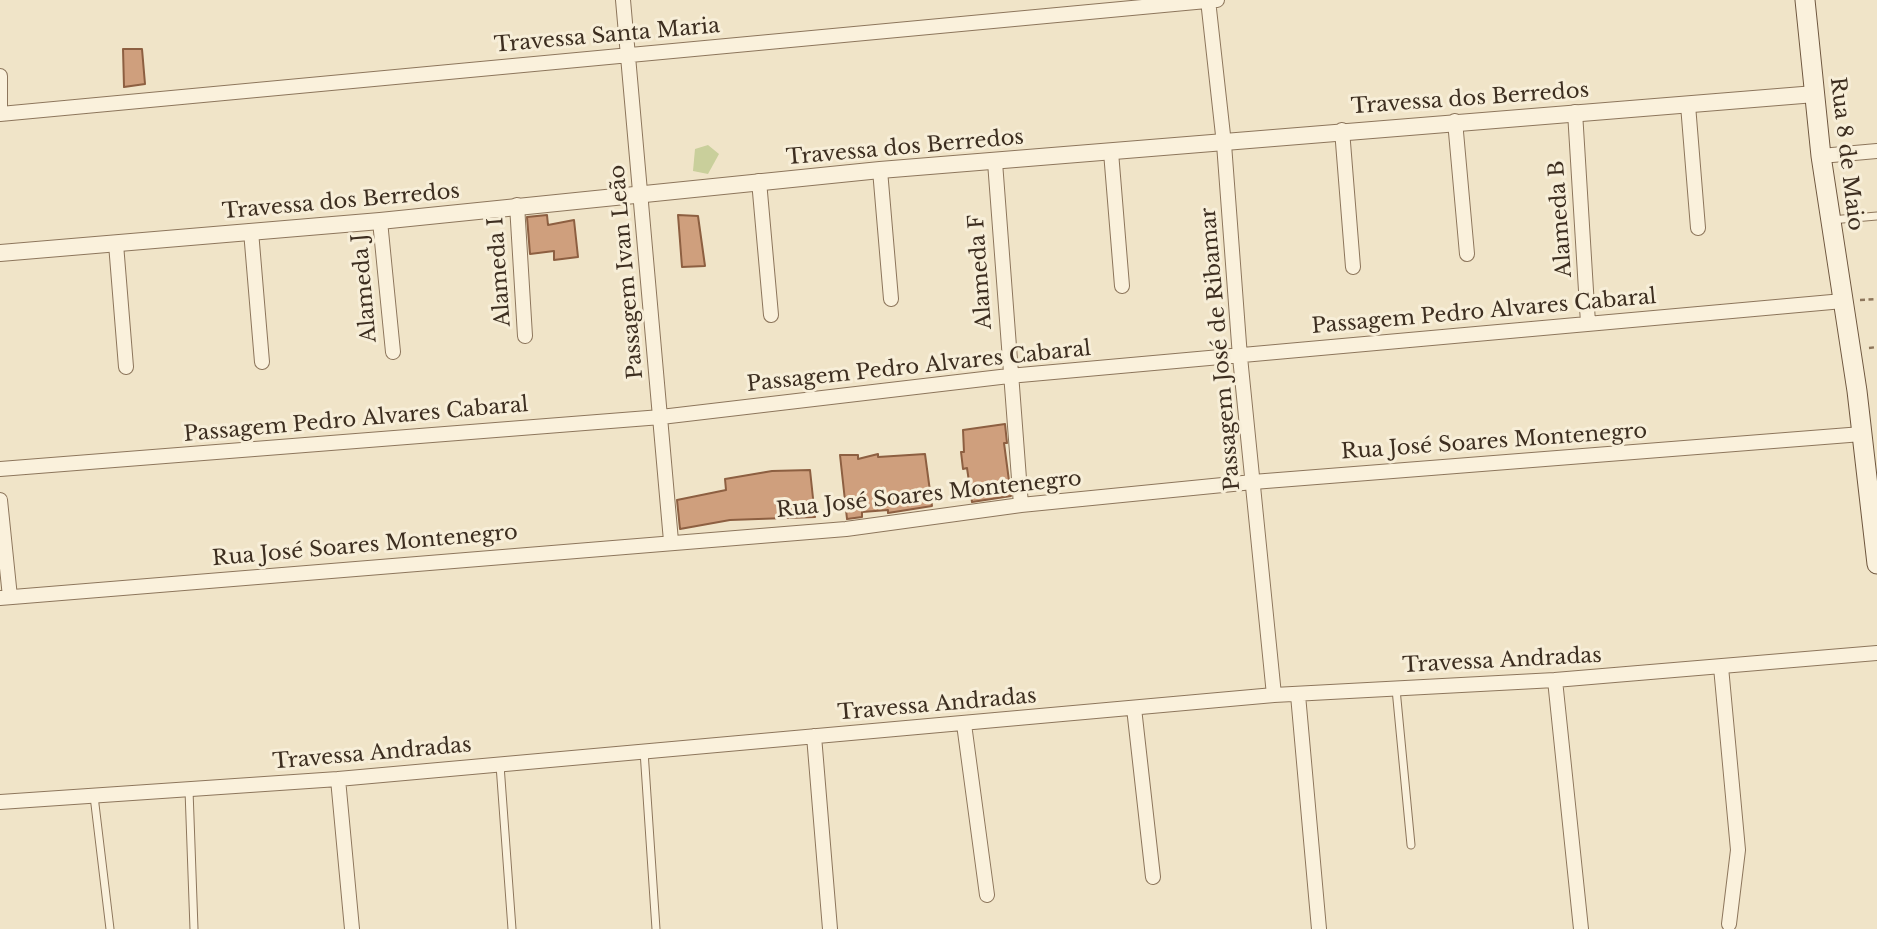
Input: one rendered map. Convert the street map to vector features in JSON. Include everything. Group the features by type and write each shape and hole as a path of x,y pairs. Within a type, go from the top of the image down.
{"main road":[{"name":"Rua 8 de Maio","path":"1805,0 1821,156 1862,434 1876,551"}],"street":[{"name":"Passagem Ivan Leão","path":"623,0 671,541"},
{"name":"Passagem José de Ribamar","path":"1208,0 1224,144 1240,357 1274,695"},
{"name":"Travessa Santa Maria","path":"0,114 1217,0"},
{"path":"0,75 0,114"},
{"name":"Travessa dos Berredos","path":"0,253 380,221 880,170 1224,144 1342,130 1815,94"},
{"path":"1688,105 1698,228"},
{"name":"Alameda B","path":"1575,112 1588,323"},
{"path":"1455,121 1467,254"},
{"path":"1342,130 1353,267"},
{"path":"1821,156 1877,151"},
{"path":"1111,152 1122,286"},
{"name":"Alameda F","path":"995,162 1009,376 1021,505"},
{"path":"880,170 891,299"},
{"path":"759,181 771,315"},
{"name":"Alameda I","path":"517,205 525,336"},
{"name":"Alameda J","path":"380,221 393,352"},
{"path":"251,231 262,362"},
{"path":"116,244 126,367"},
{"name":"Passagem Pedro Alvares Cabaral","path":"0,469 661,417 1009,376 1843,301"},
{"name":"Rua José Soares Montenegro","path":"5,598 671,541 845,529 1021,505 1253,482 1862,434"},
{"path":"0,500 5,598"},
{"name":"Travessa Andradas","path":"0,802 338,779 1274,695 1555,680 1877,653"},
{"path":"1721,667 1738,850 1729,924"},
{"path":"1555,680 1581,929"},
{"path":"1298,695 1319,929"},
{"path":"1134,708 1153,877"},
{"path":"964,724 987,895"},
{"path":"814,736 831,929"},
{"path":"338,779 352,929"}],"lane":[{"path":"1830,220 1877,216"},
{"path":"1396,688 1411,845"},
{"path":"643,750 656,929"},
{"path":"499,764 512,929"},
{"path":"189,790 194,929"},
{"path":"94,796 110,929"}],"green space":[{"path":"708,145 719,154 708,174 693,171 695,149"}],"building":[{"path":"123,49 142,49 145,84 124,87"},
{"path":"547,215 548,225 574,220 578,257 554,260 554,251 530,254 527,217"},
{"path":"678,215 698,216 705,266 682,267"},
{"path":"1005,424 1007,443 1004,443 1011,496 972,502 967,468 963,469 963,430"},
{"path":"878,454 878,457 925,454 932,506 888,513 888,510 862,512 862,517 847,519 840,455 858,455 858,459"},
{"path":"810,470 815,517 730,520 680,529 677,500 726,490 725,479 772,471"}]}
